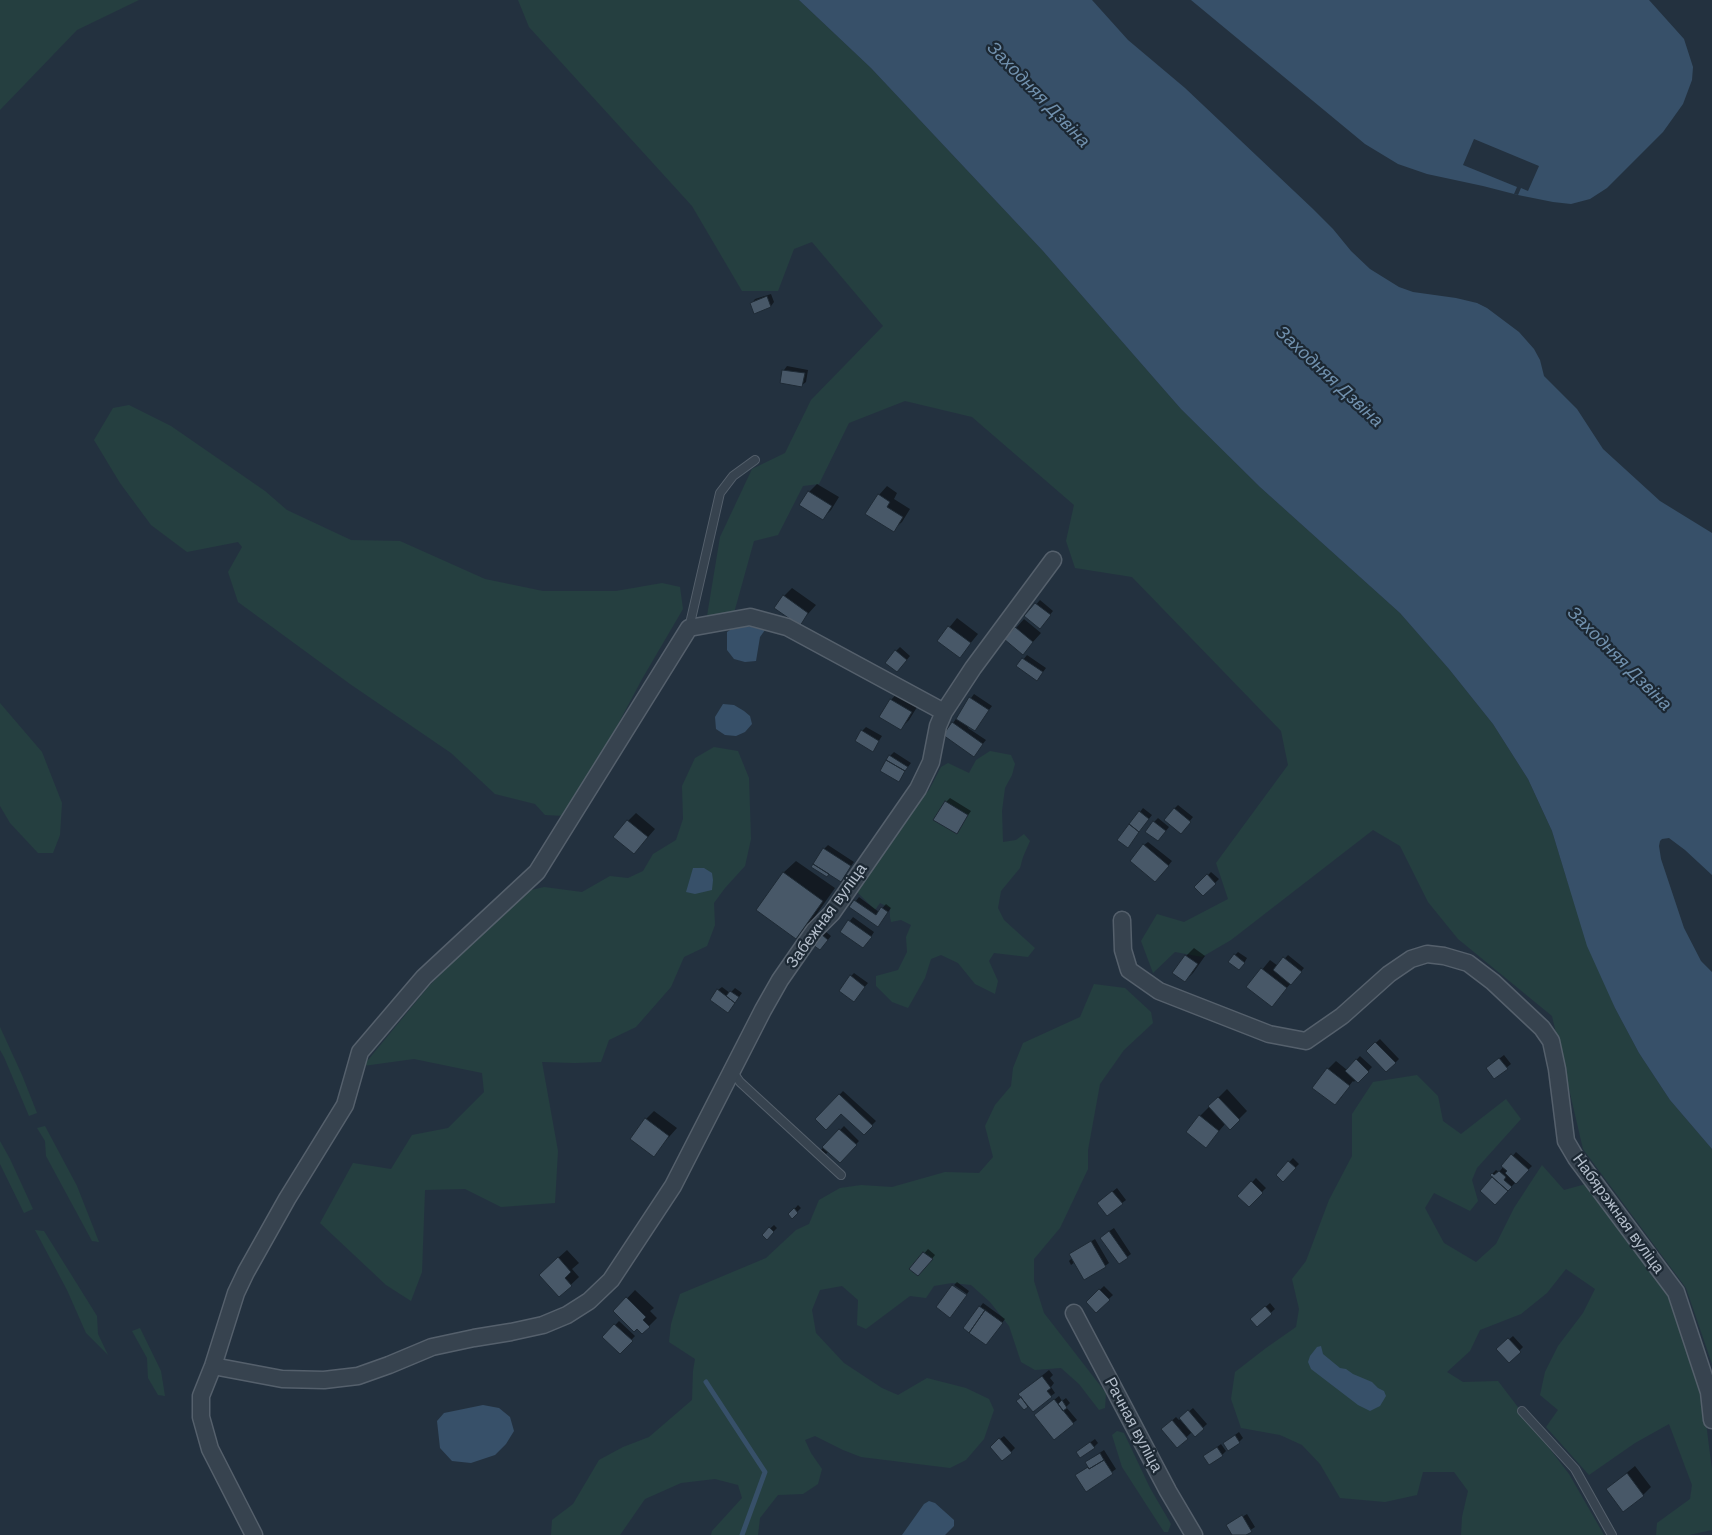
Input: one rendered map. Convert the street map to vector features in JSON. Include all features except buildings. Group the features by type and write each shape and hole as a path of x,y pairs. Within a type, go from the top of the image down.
{"street":[{"name":"Забежная вуліца","path":"213,1366 282,1379 324,1380 358,1376 432,1347 543,1325 567,1315 588,1301 611,1280 673,1186 780,980 814,931 832,913 918,789 931,762 938,726 944,712 973,668 1053,560"},
{"path":"254,1535 210,1449 201,1417 201,1396 213,1366 236,1293 246,1272 287,1198 345,1105 360,1052 424,977 537,872 689,628 750,617 787,627 944,712"},
{"name":"Набярэжная вуліца","path":"1122,920 1123,950 1129,970 1159,991 1269,1034 1306,1041 1342,1016 1389,974 1411,959 1427,954 1444,956 1468,963 1493,982 1542,1028 1551,1041 1557,1069 1566,1141 1576,1158 1676,1292 1709,1392 1712,1420"},
{"name":"Рачная вуліца","path":"1074,1313 1168,1491 1194,1535"}],"lane":[{"path":"689,628 720,493 733,476 755,460"},
{"path":"732,1070 740,1082 841,1175"},
{"path":"1522,1411 1575,1469 1612,1535"}],"green space":[{"path":"0,0 139,0 77,30 0,110"},
{"path":"518,0 799,0 871,68 1043,251 1181,409 1260,487 1400,613 1449,669 1493,724 1528,779 1552,831 1568,883 1615,1008 1639,1053 1670,1100 1712,1149 1712,1364 1686,1288 1583,1149 1552,1016 1458,939 1428,902 1400,846 1373,830 1231,940 1202,957 1175,952 1153,973 1141,941 1157,914 1184,922 1228,899 1216,863 1288,765 1281,731 1132,577 1075,568 1066,541 1074,505 972,417 905,401 849,423 819,484 803,486 778,535 754,541 734,613 707,616 720,537 752,469 785,453 811,400 883,326 812,242 794,249 778,291 742,291 692,206 529,27"},
{"path":"129,405 171,426 265,491 287,510 351,540 400,541 485,579 543,591 616,591 662,583 680,587 683,609 642,679 589,779 565,816 545,815 535,804 495,794 451,753 350,684 238,602 228,572 242,547 238,542 187,552 151,525 120,483 94,440 113,408"},
{"path":"0,703 42,752 62,803 60,835 53,853 38,853 10,823 0,806"},
{"path":"714,747 738,751 749,778 751,839 745,866 714,903 715,925 707,946 684,957 671,987 636,1027 609,1040 601,1062 542,1062 558,1151 555,1203 501,1207 465,1189 425,1190 422,1272 411,1301 386,1285 320,1223 353,1163 391,1169 412,1135 448,1128 484,1092 482,1073 414,1059 363,1066 429,986 523,892 544,887 582,892 610,876 628,878 643,871 653,854 676,840 683,819 682,786 695,758"},
{"path":"990,751 1011,755 1015,764 1005,788 1002,811 1003,842 1016,840 1024,834 1030,841 1020,868 1001,891 998,908 1004,920 1035,948 1028,957 994,953 989,961 998,981 995,994 975,984 958,963 941,955 931,959 925,978 908,1008 892,1002 876,986 876,976 898,970 907,952 906,937 911,925 901,920 891,922 890,908 880,903 875,910 857,892 905,817 929,790 941,767 948,763 969,773 976,760"},
{"path":"1094,984 1125,988 1151,1012 1153,1023 1124,1050 1100,1084 1088,1150 1088,1169 1060,1228 1034,1259 1034,1281 1044,1313 1106,1393 1105,1408 1099,1410 1079,1384 1061,1368 1035,1370 1021,1362 1009,1326 990,1302 971,1285 952,1283 934,1286 926,1298 910,1296 866,1329 857,1325 858,1300 842,1286 820,1290 812,1310 816,1333 844,1363 882,1388 898,1395 927,1378 966,1388 989,1399 994,1410 984,1439 966,1460 950,1468 861,1457 815,1436 805,1440 822,1469 818,1484 803,1494 778,1495 760,1518 758,1535 711,1535 712,1531 742,1498 738,1485 715,1479 681,1483 645,1499 620,1535 551,1535 552,1520 573,1504 599,1460 623,1447 649,1437 692,1400 695,1359 669,1342 671,1324 680,1294 766,1258 796,1230 809,1224 819,1200 840,1188 861,1185 892,1187 945,1172 979,1173 993,1157 985,1126 995,1105 1011,1086 1013,1068 1023,1043 1080,1017"},
{"path":"0,1027 37,1113 29,1116 0,1050"},
{"path":"1417,1075 1438,1096 1443,1121 1461,1134 1506,1099 1521,1119 1477,1168 1472,1180 1478,1201 1470,1211 1434,1193 1425,1208 1444,1243 1476,1262 1496,1244 1514,1208 1542,1165 1564,1190 1586,1184 1670,1294 1702,1391 1712,1470 1712,1530 1689,1535 1656,1535 1657,1523 1690,1499 1692,1485 1669,1424 1635,1443 1589,1475 1546,1427 1558,1410 1540,1395 1545,1372 1558,1346 1583,1313 1595,1289 1566,1269 1547,1293 1521,1314 1480,1330 1470,1351 1447,1372 1463,1382 1498,1381 1569,1474 1604,1535 1461,1535 1462,1517 1468,1491 1454,1472 1423,1472 1417,1495 1385,1502 1340,1498 1320,1464 1302,1445 1280,1435 1241,1428 1231,1399 1235,1372 1296,1327 1299,1309 1292,1279 1306,1261 1329,1200 1352,1156 1352,1114 1373,1082"},
{"path":"45,1126 77,1186 99,1242 92,1241 46,1156 45,1141 37,1128"},
{"path":"0,1141 33,1209 24,1213 0,1164"},
{"path":"35,1230 44,1231 97,1316 98,1334 108,1355 86,1333 67,1290"},
{"path":"140,1328 161,1371 165,1396 158,1395 148,1378 147,1358 132,1331"},
{"path":"1117,1431 1124,1433 1150,1488 1171,1524 1168,1532 1164,1532 1122,1467 1112,1435"}],"water":[{"name":"Заходняя Дзвіна","path":"799,0 1092,0 1128,40 1185,88 1313,209 1370,269 1399,287 1413,292 1477,303 1487,308 1519,332 1534,349 1540,360 1544,376 1577,409 1603,449 1660,501 1712,533 1712,875 1669,838 1662,839 1659,846 1661,859 1684,928 1701,961 1712,972 1712,1149 1670,1100 1639,1053 1615,1008 1587,946 1552,831 1528,779 1493,724 1449,669 1400,613 1260,487 1181,409 1043,251 871,68"},
{"path":"1191,0 1649,0 1684,39 1693,67 1692,80 1683,104 1663,132 1607,188 1590,199 1571,204 1553,202 1427,174 1398,164 1365,144"},
{"path":"739,624 765,630 760,637 756,661 745,662 734,659 727,650 727,632"},
{"path":"723,704 734,705 750,716 752,724 745,732 736,736 725,735 716,729 715,717"},
{"path":"693,868 704,868 712,873 712,890 695,894 686,892"},
{"path":"1321,1346 1323,1354 1340,1368 1372,1382 1384,1391 1386,1396 1380,1406 1370,1411 1358,1405 1311,1369 1308,1362 1310,1356 1317,1347"},
{"path":"483,1405 499,1408 510,1417 514,1431 506,1444 495,1455 471,1463 452,1461 440,1448 437,1421 444,1413"},
{"path":"929,1501 935,1503 954,1520 954,1526 945,1535 902,1535 924,1504"}],"pier":[{"path":"1474,139 1539,166 1528,191 1521,188 1518,195 1514,194 1517,187 1463,165"}],"waterway":[{"path":"706,1382 765,1472 742,1535"}]}
